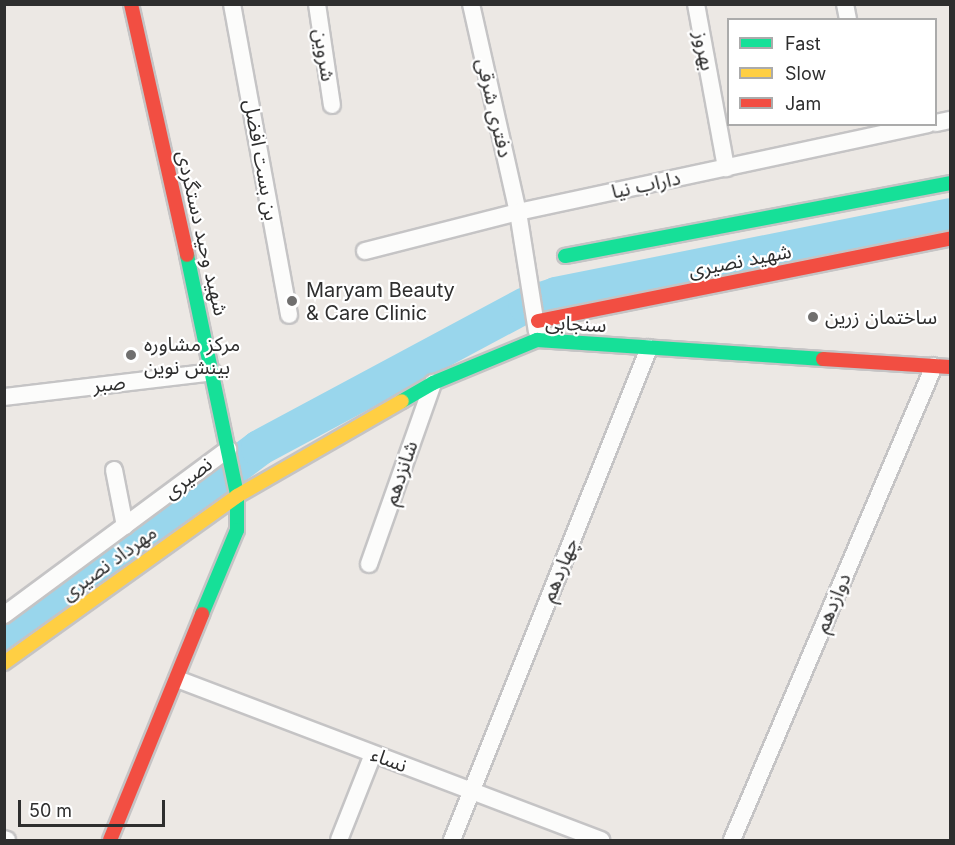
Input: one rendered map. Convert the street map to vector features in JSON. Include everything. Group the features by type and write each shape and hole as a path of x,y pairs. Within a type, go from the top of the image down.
{"street":[{"name":"شهید وحید دستگردی","path":"110,840 237,530 237,495 213,372 131,4"},
{"name":"بن بست افضل","path":"232,4 289,315"},
{"name":"شروین","path":"317,4 332,105"},
{"name":"دفتری شرقی","path":"471,4 518,212 538,321 537,340"},
{"name":"بهروز","path":"696,4 726,168"},
{"name":"داراب نیا","path":"365,251 518,212 726,168 869,131 911,126"},
{"name":"شهید نصیری","path":"565,256 951,183"},
{"name":"شهید نصیری","path":"538,321 951,239"},
{"name":"سنجابی","path":"237,495 433,383 537,340 942,367"},
{"name":"چهاردهم","path":"452,840 649,348"},
{"name":"دوازدهم","path":"732,840 942,367"},
{"name":"صبر","path":"4,397 213,372"},
{"name":"شانزدهم","path":"369,564 433,383"},
{"name":"نصیری","path":"4,615 228,450"},
{"path":"114,470 124,526"},
{"name":"مهرداد نصیری","path":"4,663 237,495"},
{"name":"نساء","path":"177,679 601,840"},
{"path":"339,840 373,754"}],"waterway":[{"path":"4,639 259,448 526,305 556,295 950,216"}],"traffic: fast":[{"path":"565,256 950,183"},
{"path":"187,255 237,494 237,530 202,614"},
{"path":"402,401 433,383 537,340 823,359"}],"traffic: slow":[{"path":"4,663 237,496 402,401"}],"traffic: jam":[{"path":"131,4 187,255"},
{"path":"538,321 950,239"},
{"path":"823,359 950,367"},
{"path":"110,840 202,614"}],"place":[{"name":"Maryam Beauty & Care Clinic","path":"292,301"},
{"name":"ساختمان زرین","path":"813,317"},
{"name":"مرکز مشاوره بینش نوین","path":"131,355"}]}
